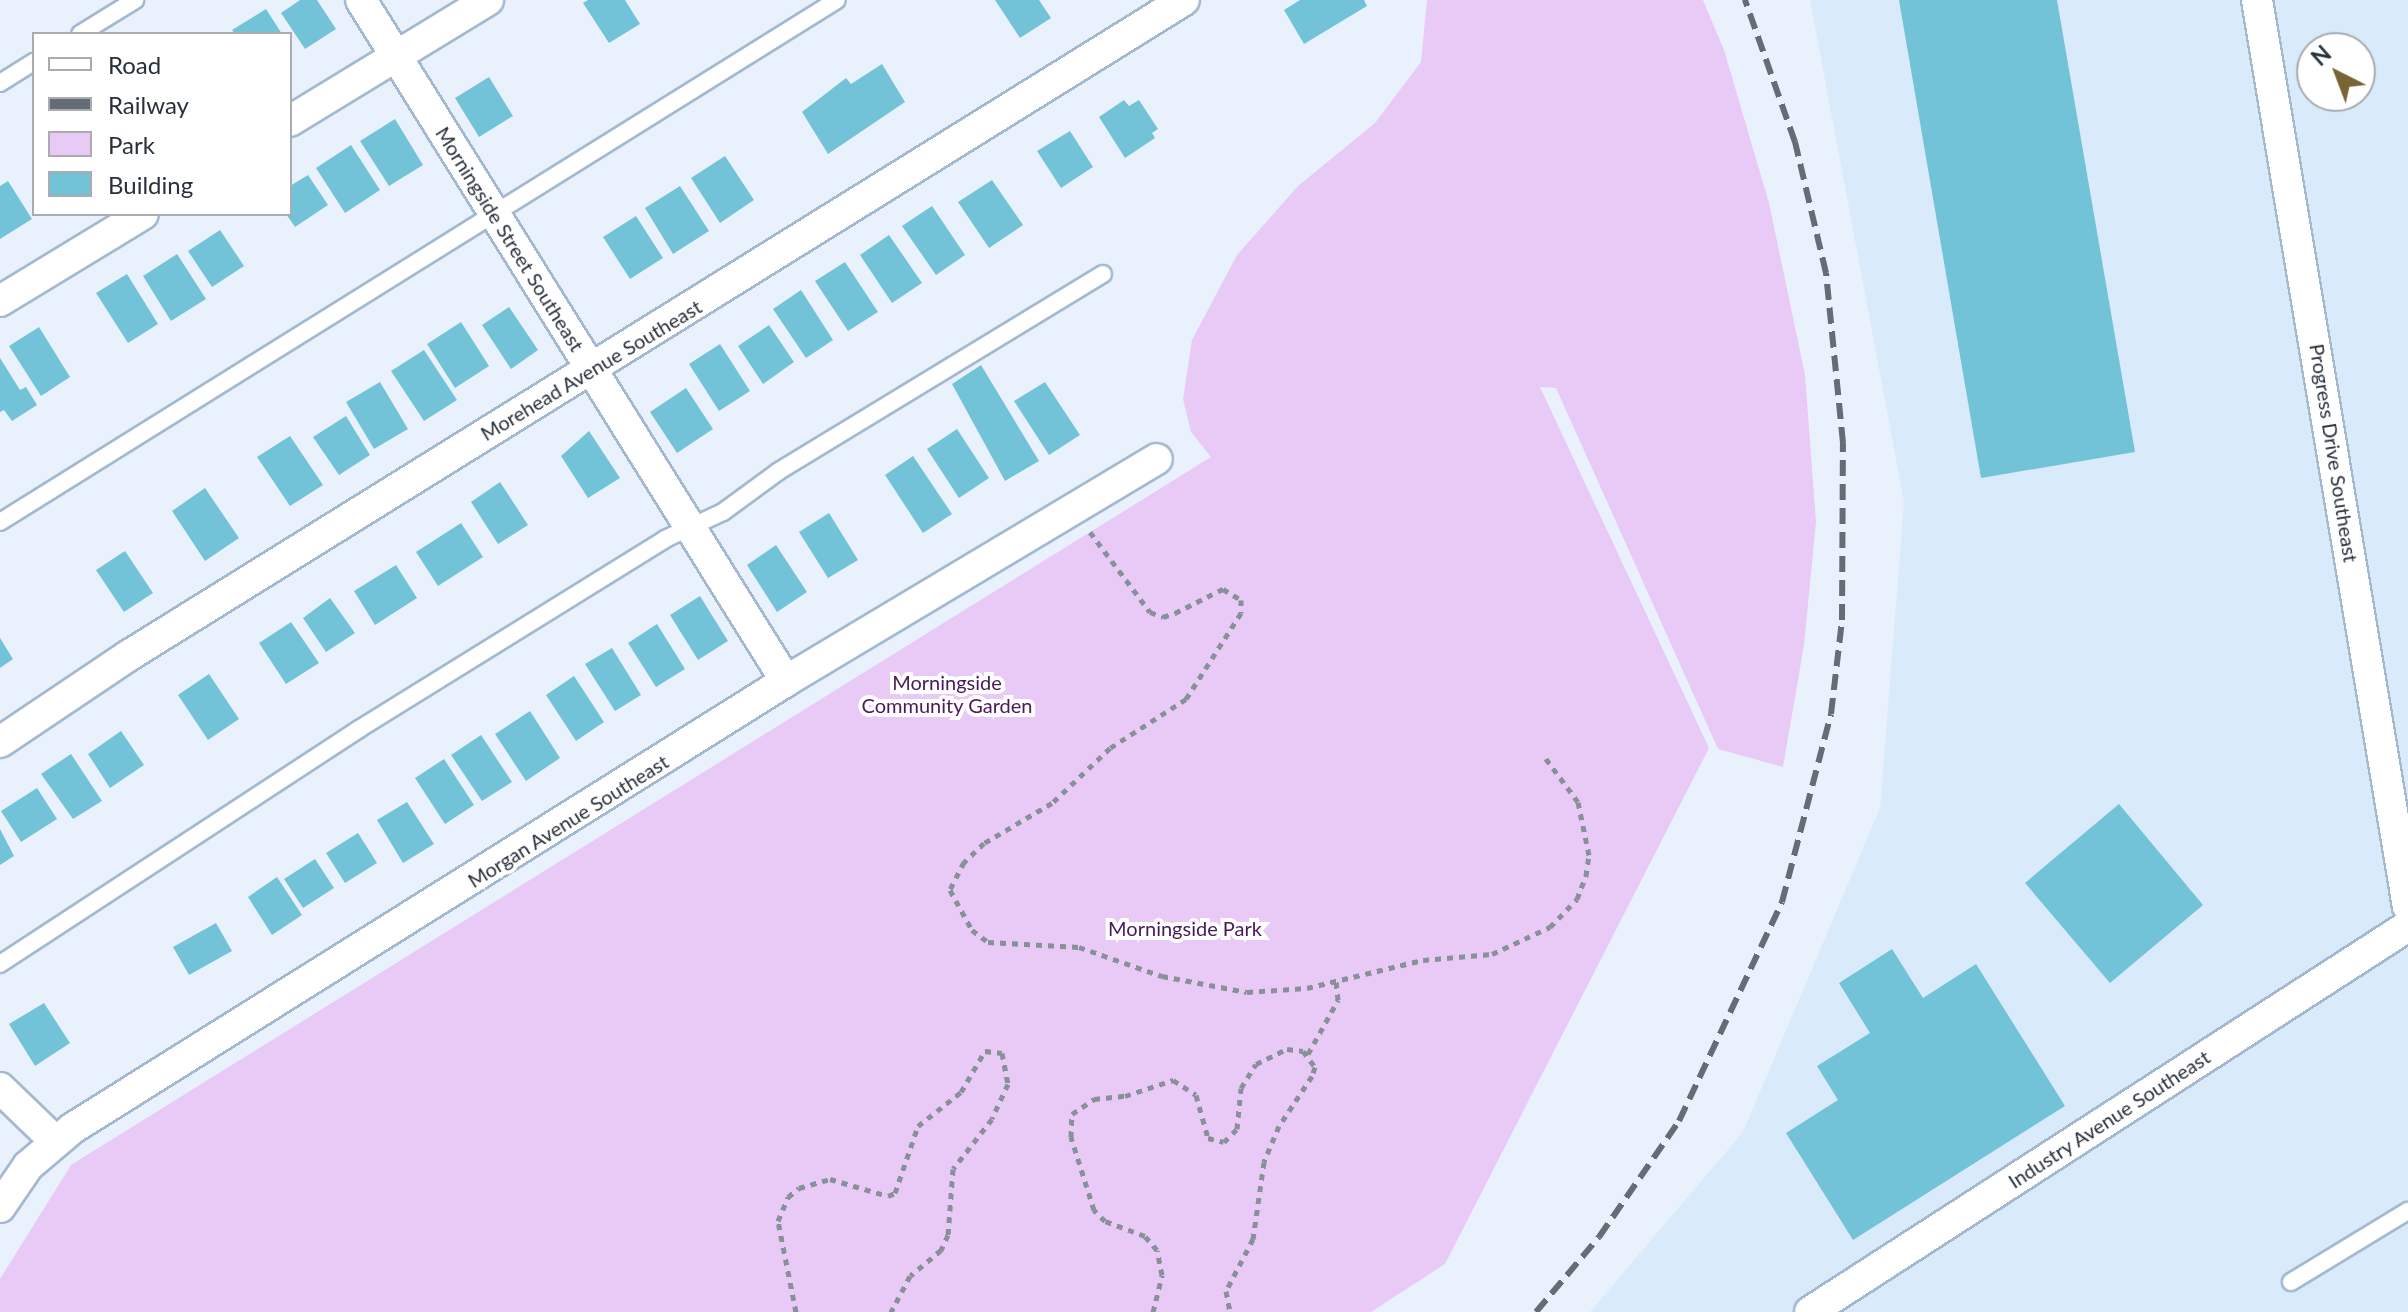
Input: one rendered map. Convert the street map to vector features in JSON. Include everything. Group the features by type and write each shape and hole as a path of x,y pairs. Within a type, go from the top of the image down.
{"street":[{"name":"Morningside Street Southeast","path":"361,0 786,681"},
{"path":"292,120 488,0"},
{"name":"Morehead Avenue Southeast","path":"0,742 128,656 1184,0"},
{"name":"Progress Drive Southeast","path":"2257,0 2408,907"},
{"path":"0,301 140,216"},
{"name":"Morgan Avenue Southeast","path":"0,1207 28,1166 55,1141 786,681 1157,459"},
{"name":"Industry Avenue Southeast","path":"1810,1312 2408,926"},
{"path":"0,1088 55,1141"}],"lane":[{"path":"83,32 135,0"},
{"path":"0,522 837,0"},
{"path":"0,83 32,63"},
{"path":"0,964 359,729 691,527 723,512 779,471 1103,274"},
{"path":"2291,1282 2408,1211"}],"path":[{"path":"1073,508 1150,612 1163,617 1223,589 1241,600 1241,613 1186,699 1110,748 1052,803 975,849 950,890 972,930 988,942 1079,947 1174,979 1247,992 1336,981 1423,960 1492,954 1550,927 1577,899 1589,855 1586,832 1567,782 1544,756"},
{"path":"1308,1054 1338,1000 1336,981"},
{"path":"1153,1312 1162,1275 1157,1250 1145,1236 1105,1221 1094,1210 1071,1137 1072,1114 1094,1099 1125,1096 1173,1080 1196,1095 1208,1138 1224,1142 1237,1129 1241,1088 1256,1064 1287,1049 1308,1054 1315,1067 1312,1076 1279,1126 1264,1162 1253,1239 1226,1291 1230,1312"},
{"path":"796,1312 778,1221 788,1197 799,1188 830,1179 888,1196 895,1193 918,1126 961,1092 985,1051 1002,1053 1008,1084 992,1119 953,1169 948,1235 941,1250 910,1276 891,1312"}],"shaded area":[{"path":"1810,0 2408,0 2408,1312 1590,1312 1743,1132 1880,808 1904,502"}],"green space":[{"name":"Morningside Park","path":"1427,0 1703,0 1724,50 1769,203 1805,375 1816,522 1804,645 1783,767 1718,749 1556,388 1540,387 1709,748 1445,1264 1371,1312 0,1312 0,1279 71,1165 1211,457 1191,432 1183,399 1192,340 1237,255 1298,186 1375,123 1421,62"}],"building":[{"path":"300,0 317,0 336,29 305,49 281,13"},
{"path":"588,0 625,0 640,24 609,43 583,3"},
{"path":"995,0 1039,0 1051,18 1020,38"},
{"path":"1300,0 1364,0 1367,6 1304,44 1284,10"},
{"path":"1899,0 2057,0 2135,452 1981,478"},
{"path":"266,9 281,32 234,32 232,30"},
{"path":"882,64 905,102 828,154 802,112 846,78 851,84"},
{"path":"489,77 513,116 479,137 455,98"},
{"path":"1124,100 1129,106 1139,100 1158,129 1152,133 1155,138 1125,158 1099,117"},
{"path":"395,119 423,165 389,186 360,141"},
{"path":"1070,131 1093,167 1061,188 1037,151"},
{"path":"351,145 380,190 345,213 316,168"},
{"path":"725,156 754,200 720,223 691,178"},
{"path":"308,175 328,205 295,227 287,216 292,216 292,185"},
{"path":"992,180 1023,225 989,248 958,202"},
{"path":"8,181 32,219 0,239 0,186"},
{"path":"680,186 709,231 673,254 645,208"},
{"path":"932,206 965,255 936,275 902,226"},
{"path":"636,216 663,258 630,279 603,237"},
{"path":"220,230 244,266 212,287 188,251"},
{"path":"889,235 922,283 892,303 860,255"},
{"path":"177,254 206,299 171,321 143,276"},
{"path":"845,262 878,312 848,331 815,281"},
{"path":"127,274 158,324 128,343 96,293"},
{"path":"801,290 833,340 806,358 773,309"},
{"path":"509,307 538,350 511,369 482,325"},
{"path":"461,322 489,366 455,388 427,344"},
{"path":"769,325 794,362 763,384 738,346"},
{"path":"39,327 70,377 41,396 9,346"},
{"path":"720,344 750,391 719,411 689,364"},
{"path":"424,350 457,400 424,421 391,371"},
{"path":"0,358 20,390 26,387 37,405 12,421 4,410 0,412"},
{"path":"981,365 1039,461 1005,481 952,384"},
{"path":"380,382 408,429 374,449 346,402"},
{"path":"1045,382 1080,435 1049,455 1014,401"},
{"path":"686,388 713,429 677,453 650,412"},
{"path":"346,416 370,455 339,475 313,437"},
{"path":"957,429 989,478 959,498 927,449"},
{"path":"589,431 620,478 588,498 561,456"},
{"path":"290,436 323,485 290,506 257,457"},
{"path":"913,456 952,514 923,533 885,475"},
{"path":"500,482 528,525 498,544 471,502"},
{"path":"205,488 239,538 205,561 172,511"},
{"path":"829,513 858,560 828,578 799,532"},
{"path":"461,523 483,557 438,586 416,552"},
{"path":"776,545 807,592 777,612 747,565"},
{"path":"125,551 153,593 124,612 96,570"},
{"path":"396,565 417,598 375,625 354,591"},
{"path":"700,596 728,641 698,660 670,615"},
{"path":"330,598 355,633 326,652 303,618"},
{"path":"291,622 319,663 286,684 259,643"},
{"path":"657,624 685,669 656,687 628,643"},
{"path":"0,638 13,659 0,668"},
{"path":"612,648 641,695 615,711 585,664"},
{"path":"209,674 239,719 208,740 178,695"},
{"path":"574,676 604,722 576,741 546,695"},
{"path":"530,711 560,758 526,781 495,734"},
{"path":"121,731 144,765 110,788 88,754"},
{"path":"481,735 512,782 482,801 451,755"},
{"path":"71,754 102,801 73,819 41,774"},
{"path":"444,759 474,805 445,824 415,778"},
{"path":"37,788 57,819 21,842 1,811"},
{"path":"407,802 434,844 403,863 377,820"},
{"path":"2119,804 2203,905 2110,983 2025,883"},
{"path":"0,829 14,856 0,865"},
{"path":"358,833 377,863 345,883 326,853"},
{"path":"315,859 334,888 303,908 284,879"},
{"path":"277,877 302,915 272,935 248,897"},
{"path":"216,923 232,951 189,975 173,947"},
{"path":"1892,949 1923,998 1976,964 2065,1106 1853,1240 1786,1133 1838,1100 1817,1066 1870,1033 1839,983"},
{"path":"44,1003 70,1043 35,1066 9,1024"}],"railway":[{"path":"1536,1312 1599,1237 1679,1121 1782,902 1831,714 1842,620 1843,443 1826,273 1795,142 1745,0"}],"park label":[{"name":"Morningside Community Garden","path":"947,694"}]}
